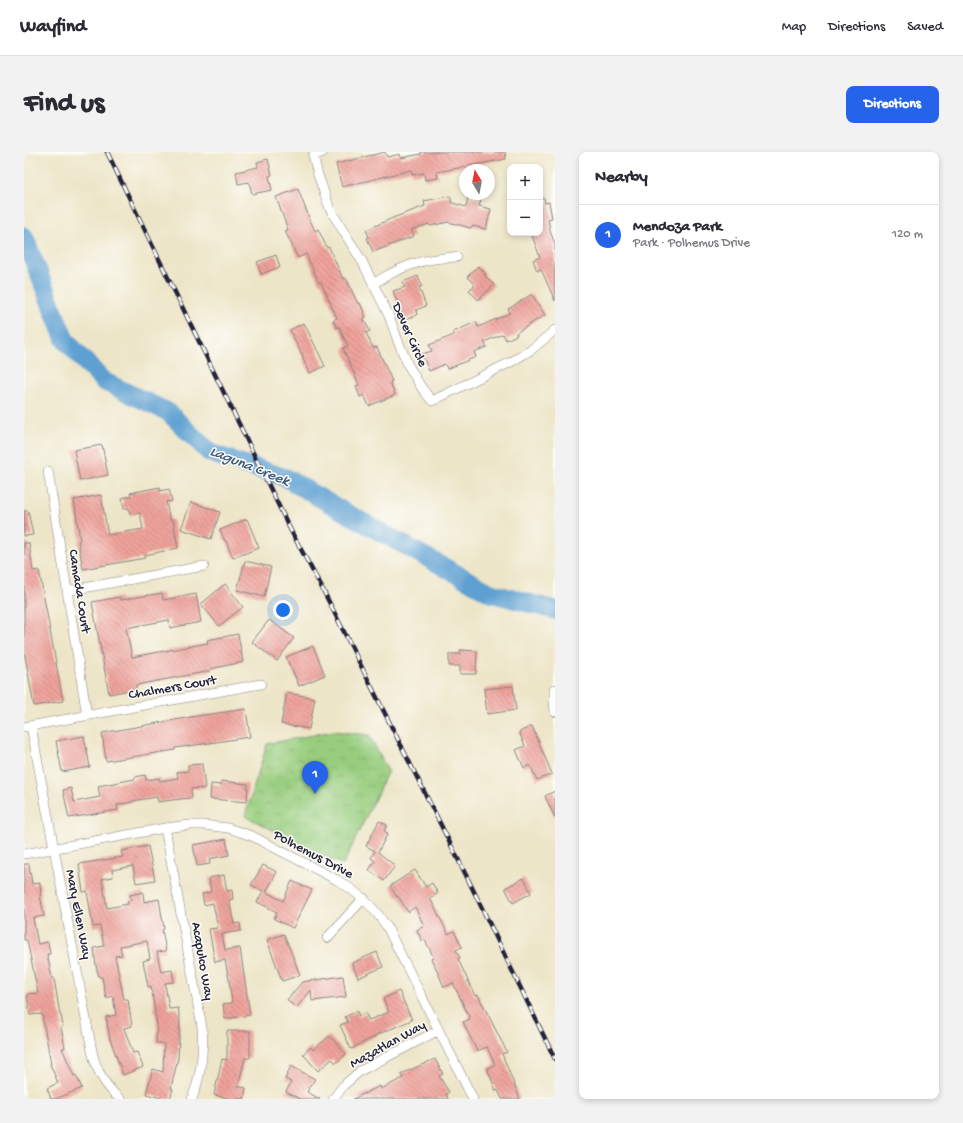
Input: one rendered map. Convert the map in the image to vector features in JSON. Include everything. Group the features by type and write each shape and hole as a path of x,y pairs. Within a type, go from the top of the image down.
{"street":[{"name":"Dever Circle","path":"323,152 313,156 326,198 342,230 362,261 374,284 389,316 408,365 421,387 432,401 511,362 531,350 555,330"},
{"path":"374,284 395,271 418,262 442,257 457,256"},
{"name":"Camada Court","path":"48,471 87,716"},
{"path":"67,591 204,566"},
{"name":"Chalmers Court","path":"28,726 261,684"},
{"path":"554,689 555,712"},
{"name":"Mary Ellen Way","path":"28,726 54,848 94,1062 104,1082 120,1099"},
{"name":"Polhemus Drive","path":"24,854 165,828 203,825 222,827 252,836 349,886 364,898 387,927 473,1099"},
{"name":"Acapulco Way","path":"165,828 202,1027 203,1049 200,1071 192,1099"},
{"path":"327,938 364,898"},
{"name":"Mazatlan Way","path":"333,1099 343,1086 360,1071 439,1030"}],"green space":[{"path":"333,731 369,735 388,771 343,865 245,816 267,744"}],"building":[{"path":"385,152 387,157 400,154 401,158 421,154 421,152 505,152 506,159 479,164 459,164 459,168 437,172 438,178 425,180 424,173 412,175 411,170 342,187 336,164"},
{"path":"268,159 272,175 269,176 272,190 252,194 249,182 238,184 236,172 258,167 257,162"},
{"path":"298,189 315,231 318,229 327,248 329,247 343,279 346,278 358,304 360,303 366,317 363,318 370,331 366,333 373,348 377,347 392,381 390,382 395,395 369,406 364,395 360,397 356,386 359,385 343,348 348,346 339,327 337,328 333,320 337,318 321,282 319,283 306,254 298,258 285,231 288,230 276,197"},
{"path":"450,196 452,203 466,207 467,200 481,200 479,206 491,209 486,229 472,226 471,228 448,222 430,226 429,224 411,230 414,236 373,252 367,238 369,237 366,230 425,206 424,201"},
{"path":"543,198 545,203 549,202 552,218 548,219 550,231 555,244 555,301 541,269 537,271 533,260 540,257 532,236 543,236"},
{"path":"276,255 280,267 261,274 257,262"},
{"path":"478,266 486,274 484,275 494,285 478,300 469,290 475,285 467,277"},
{"path":"418,276 422,286 419,287 426,306 416,310 417,315 404,320 393,291 405,287 403,282"},
{"path":"532,294 545,315 516,333 517,335 506,340 503,334 484,342 487,347 474,352 476,357 447,369 445,364 429,371 422,354 432,351 429,345 454,335 453,332 476,322 478,327 510,313 508,309"},
{"path":"304,323 325,366 310,373 290,330"},
{"path":"102,445 108,475 80,481 74,450"},
{"path":"160,487 160,491 169,489 172,501 166,502 170,520 173,520 178,548 145,555 145,558 83,569 78,541 80,540 74,500 101,495 108,535 143,529 140,513 130,515 129,508 124,509 122,498 131,496 130,493"},
{"path":"191,502 220,512 211,539 181,529"},
{"path":"24,511 28,511 33,535 24,536"},
{"path":"247,519 259,548 233,558 220,530"},
{"path":"24,543 29,543 33,571 39,570 63,701 34,706 24,650"},
{"path":"245,561 271,567 264,597 237,590"},
{"path":"225,584 243,607 219,626 201,604"},
{"path":"162,593 163,600 196,594 201,622 170,628 169,620 126,628 132,657 208,643 207,640 238,634 243,662 210,669 210,671 136,685 136,689 109,694 92,602 120,597 121,600"},
{"path":"269,620 294,638 277,661 252,642"},
{"path":"313,646 325,675 299,686 286,657"},
{"path":"460,650 477,651 476,674 460,674 460,666 449,666 449,654 460,654"},
{"path":"513,686 516,710 487,714 484,689"},
{"path":"287,693 315,698 309,729 281,724"},
{"path":"246,709 250,737 175,748 175,750 106,761 102,733"},
{"path":"532,726 552,774 537,780 530,765 524,768 516,750 525,746 519,732"},
{"path":"84,736 90,767 62,772 56,741"},
{"path":"202,764 205,788 191,789 192,798 158,802 157,797 132,801 117,805 118,810 69,818 63,790 71,788 74,802 100,797 98,786 135,779 135,777 145,775 146,780 159,778 160,781 178,778 177,772 188,771 188,765"},
{"path":"221,781 248,784 247,802 210,799 211,784 221,785"},
{"path":"555,791 555,818 545,796"},
{"path":"379,821 387,825 384,831 388,833 378,852 395,866 384,881 369,870 375,861 371,858 375,851 366,846"},
{"path":"226,839 229,855 209,859 210,864 197,866 193,845"},
{"path":"148,846 155,880 136,883 133,866 112,870 113,877 102,879 107,908 128,904 128,901 131,900 130,895 143,892 144,902 159,899 166,951 157,952 161,972 172,970 174,982 165,983 169,1009 178,1008 180,1019 178,1058 170,1099 164,1099 146,1094 153,1069 163,1072 164,1043 156,1043 157,1025 151,986 148,987 143,961 150,959 147,941 120,946 122,955 115,956 124,999 128,999 132,1026 124,1028 133,1053 137,1052 143,1067 123,1075 110,1039 106,1017 116,1015 113,996 106,998 102,977 99,977 96,966 94,948 104,946 100,926 93,927 87,891 83,892 79,864 123,857 121,851"},
{"path":"24,864 29,864 32,884 40,883 40,895 44,916 33,918 38,944 48,942 50,954 47,954 52,978 54,978 63,1026 61,1027 65,1048 62,1048 74,1076 76,1075 82,1088 56,1099 51,1099 47,1088 58,1083 50,1064 42,1014 30,1015 27,994 38,993 27,940 24,940"},
{"path":"263,865 277,872 266,892 283,901 292,881 312,890 293,928 274,919 277,912 257,902 263,891 251,885"},
{"path":"415,870 426,887 432,883 438,893 430,898 448,934 454,931 462,947 456,950 460,958 458,959 475,996 478,995 507,1052 502,1054 520,1099 502,1099 498,1090 496,1091 487,1068 495,1065 487,1047 477,1051 463,1022 470,1019 453,983 444,987 431,959 434,958 425,940 422,941 417,930 424,926 415,907 408,912 390,886"},
{"path":"224,875 227,891 232,890 233,899 229,900 234,924 240,923 241,931 222,934 225,950 240,948 250,1015 225,1019 223,1004 232,1003 229,980 225,960 215,962 209,929 218,928 213,903 204,905 202,894 211,892 209,878"},
{"path":"524,878 531,893 513,903 505,888"},
{"path":"284,934 300,975 282,981 267,940"},
{"path":"377,952 383,967 358,978 352,963"},
{"path":"343,976 346,997 312,1001 311,990 296,1008 287,1000 302,982"},
{"path":"399,991 412,1020 376,1035 351,1049 340,1025 348,1022 345,1017 357,1011 359,1016 365,1013 369,1020 389,1012 383,999"},
{"path":"227,1031 250,1031 250,1058 245,1058 238,1086 246,1088 244,1099 231,1099 214,1095 222,1059 227,1060"},
{"path":"329,1036 346,1054 336,1063 332,1059 318,1071 303,1054 311,1047 313,1050"},
{"path":"435,1059 443,1074 439,1076 449,1092 446,1094 448,1099 353,1099 380,1086 381,1089 403,1078 401,1074"},
{"path":"291,1066 315,1079 307,1092 320,1099 300,1099 286,1092 291,1082 285,1079"}],"waterway":[{"name":"Laguna Creek","path":"24,236 65,340 103,381 168,412 210,453 286,478 491,593 555,610"}],"railway":[{"path":"107,152 291,531 322,588 464,871 555,1059"}],"place":[{"name":"Mendoza Park","path":"315,794"}]}
